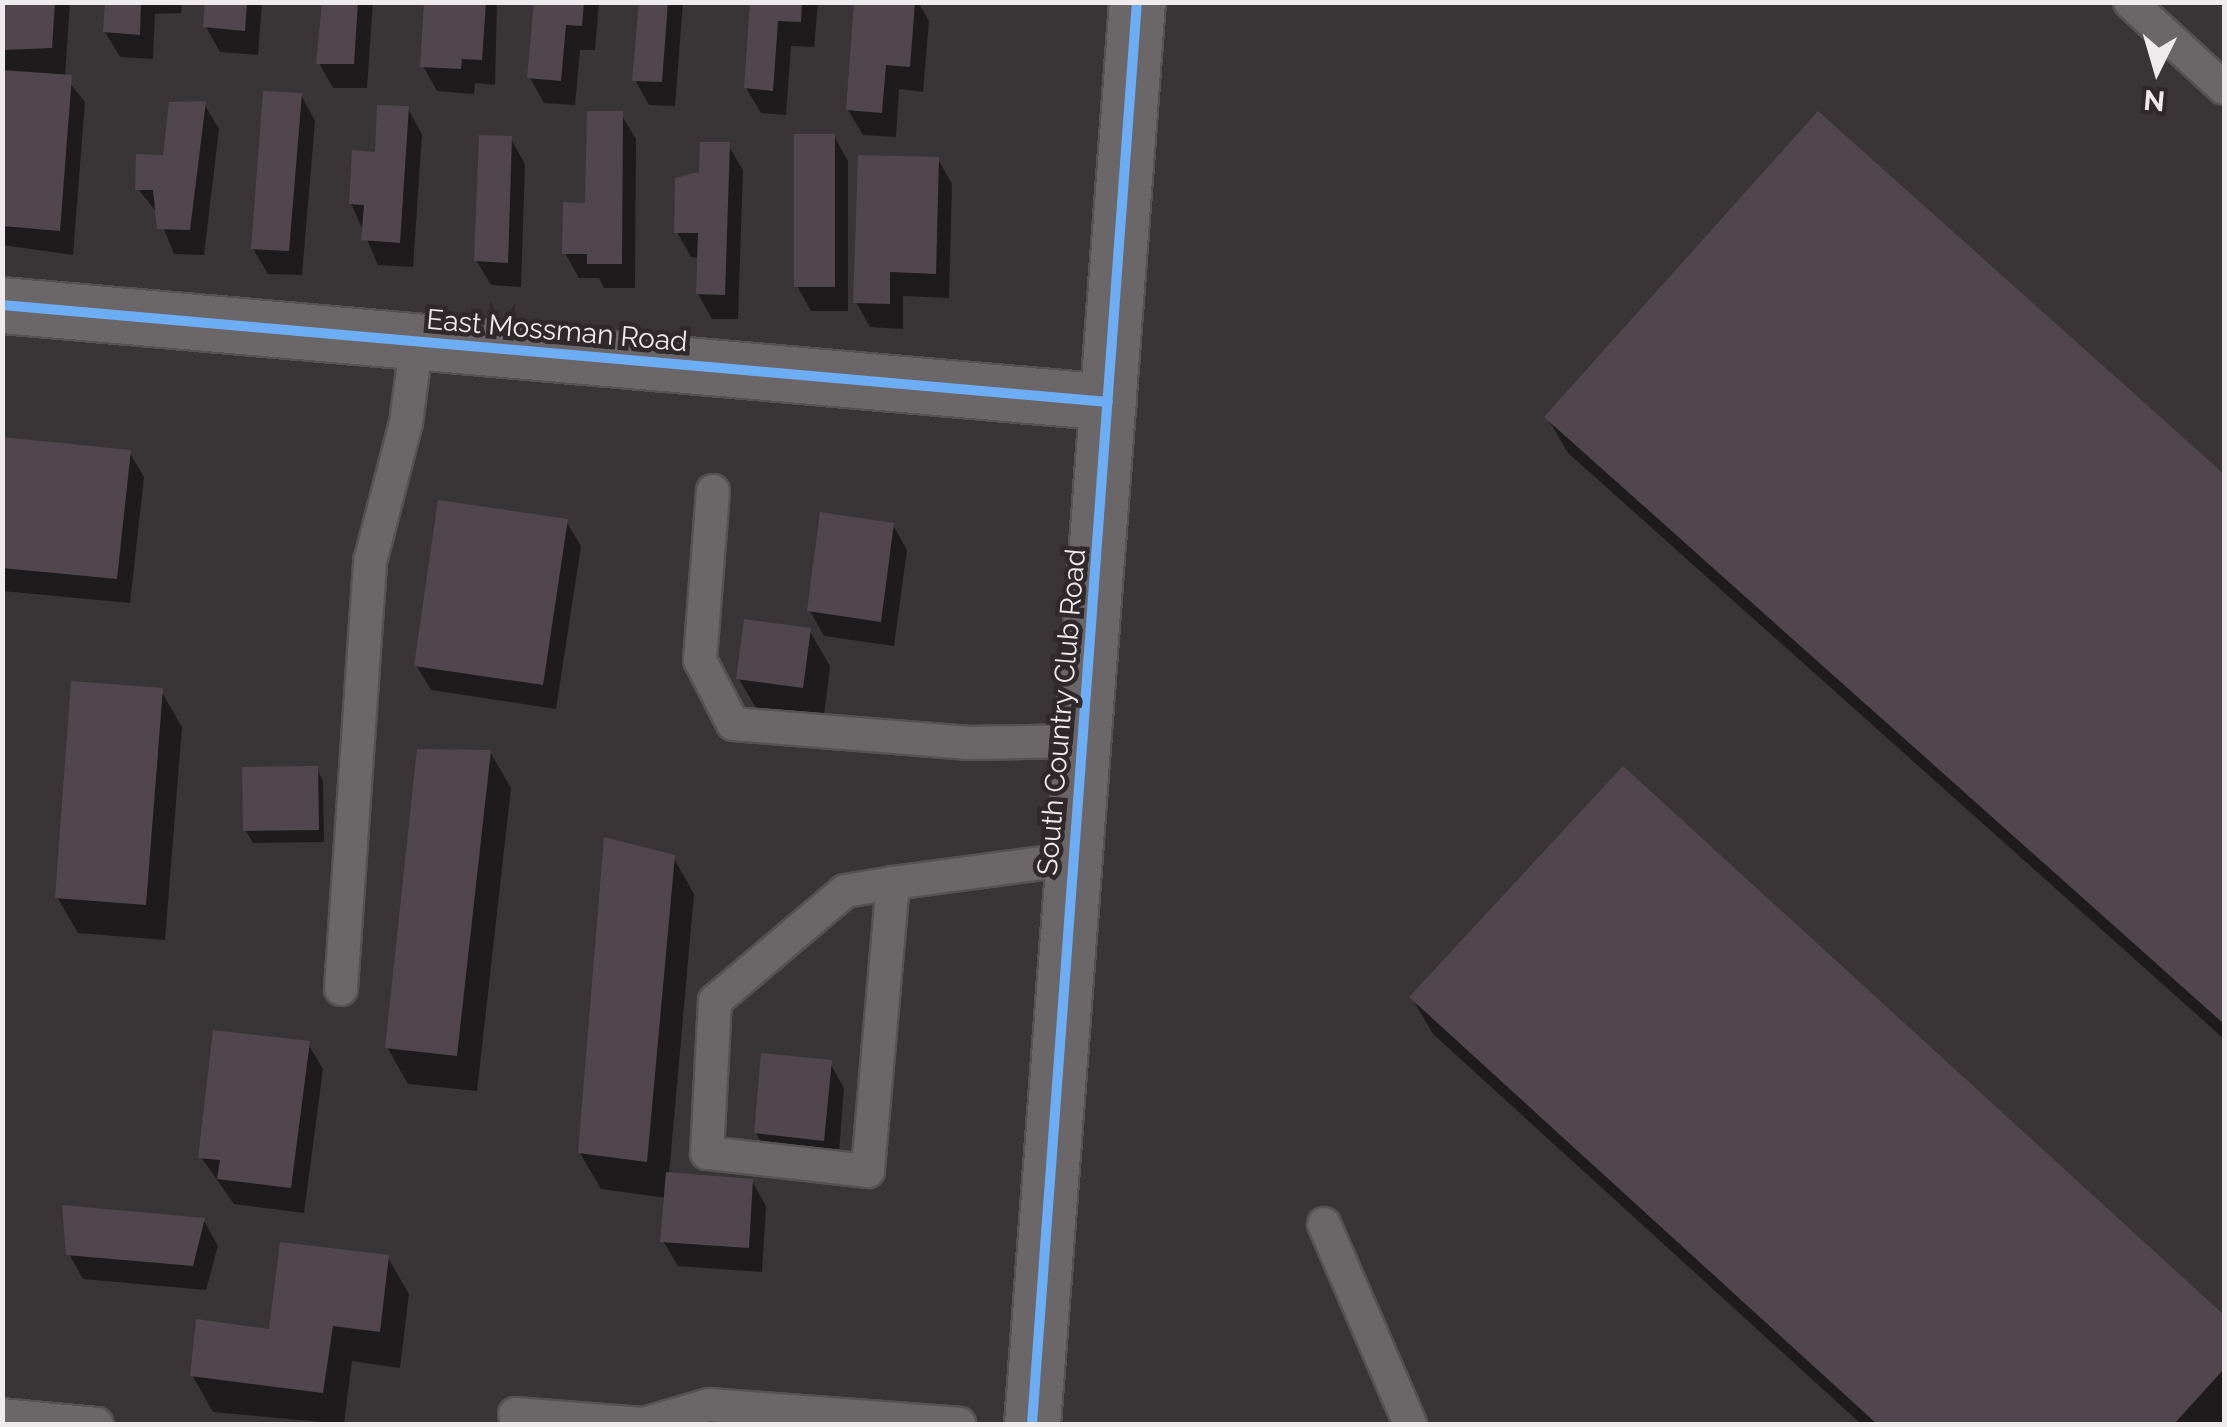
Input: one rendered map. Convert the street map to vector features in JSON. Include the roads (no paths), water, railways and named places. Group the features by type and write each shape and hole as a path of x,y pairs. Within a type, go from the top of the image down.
{"street":[{"name":"South Country Club Road","path":"1032,1424 1137,2"},
{"name":"East Mossman Road","path":"2,305 1108,402"}],"lane":[{"path":"2130,2 2224,88"},
{"path":"341,989 370,562 406,422 417,341"},
{"path":"713,491 700,660 734,724 969,743 1084,741"},
{"path":"893,883 868,1171 707,1153 715,1001 846,891 893,883 1072,860"},
{"path":"1324,1224 1410,1424"},
{"path":"515,1414 643,1424 709,1404 814,1419 959,1424"},
{"path":"2,1416 97,1424"}]}
